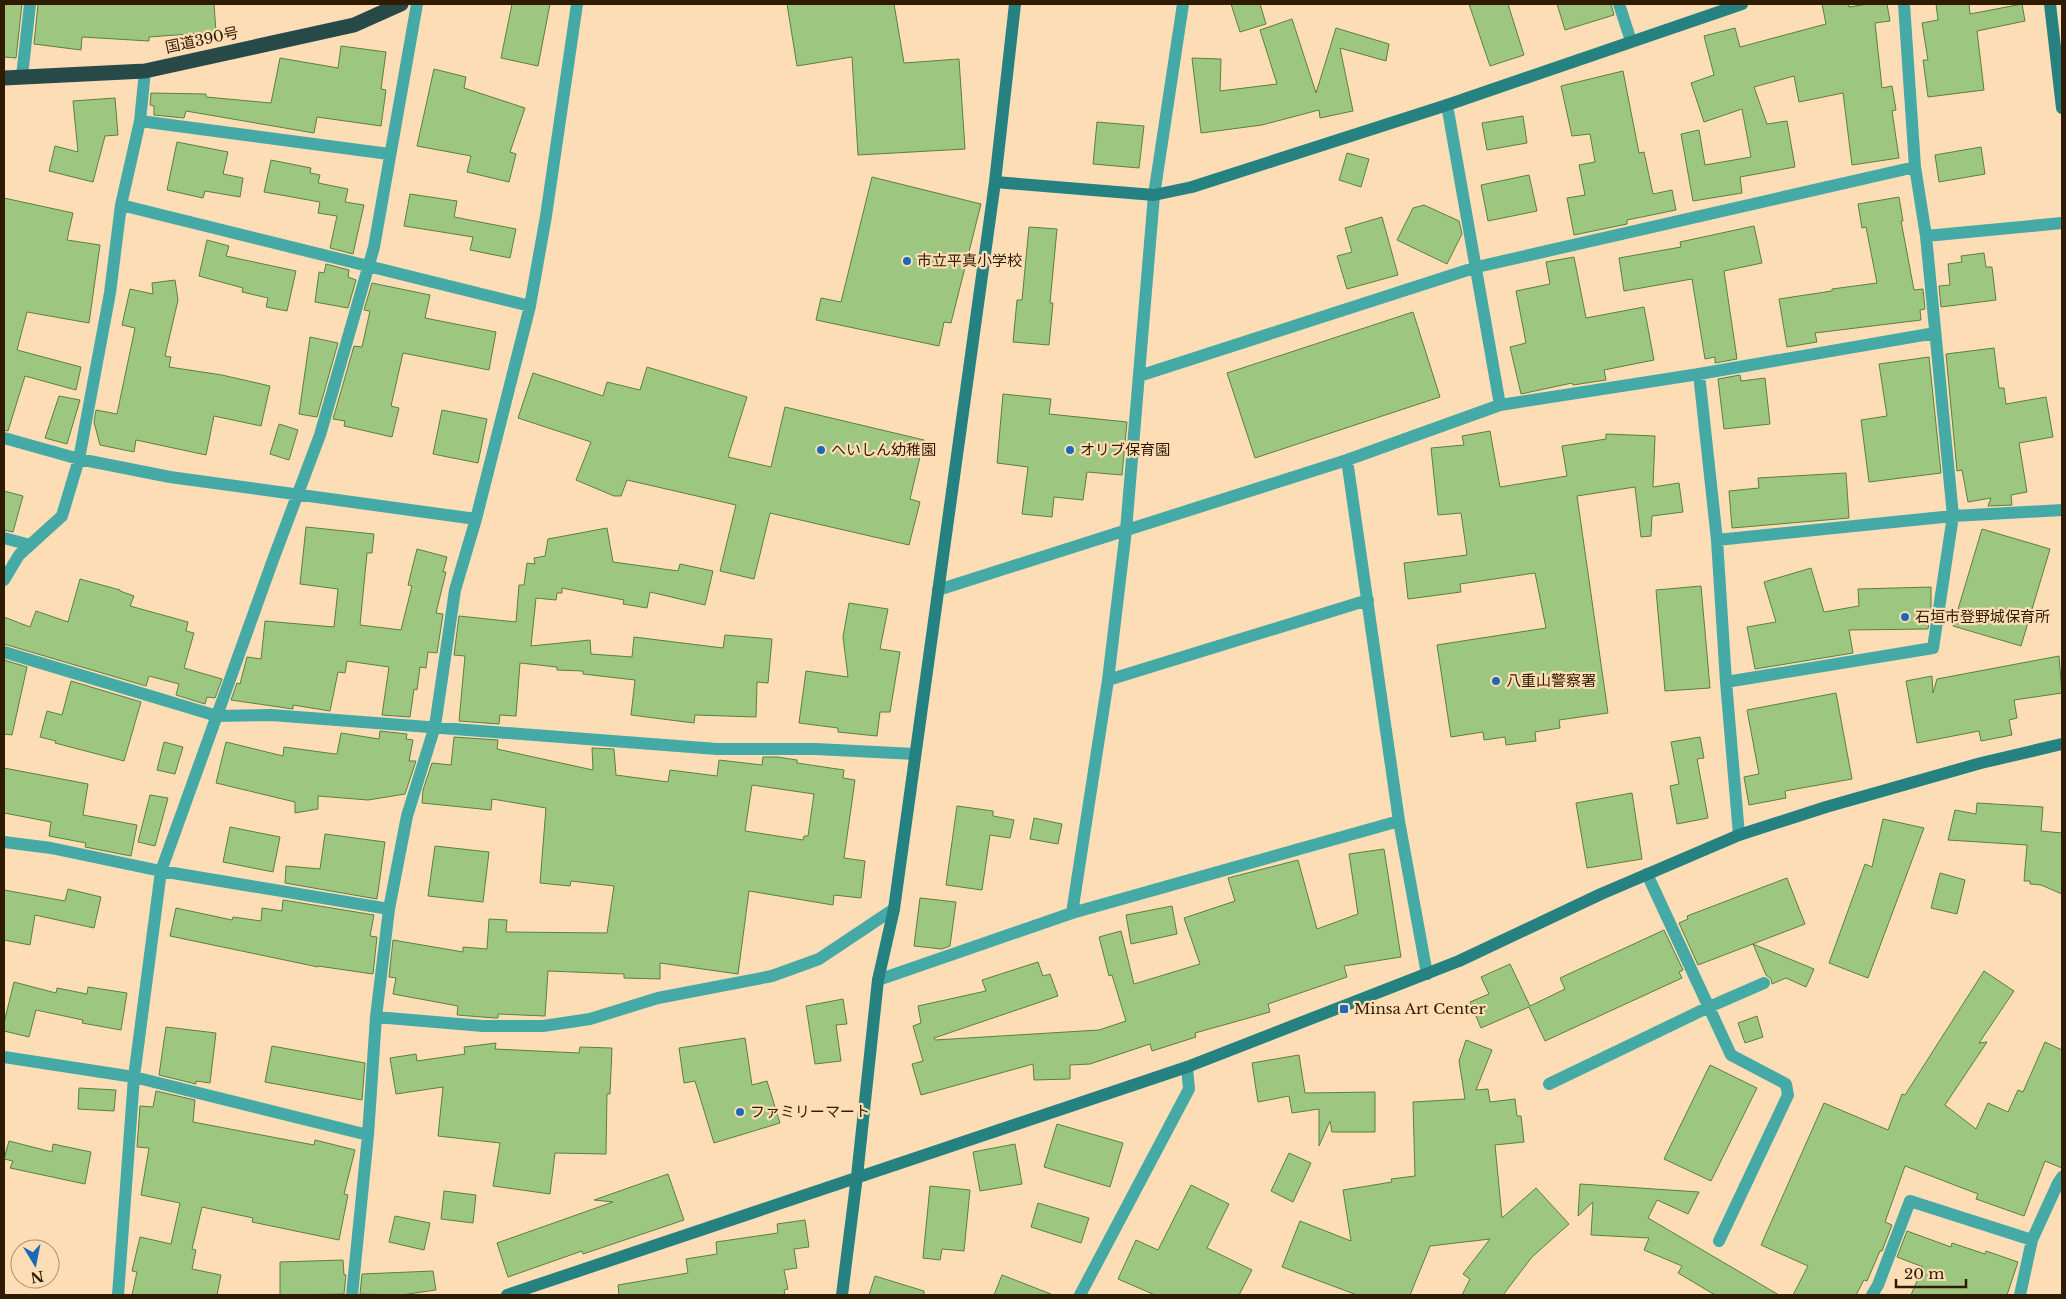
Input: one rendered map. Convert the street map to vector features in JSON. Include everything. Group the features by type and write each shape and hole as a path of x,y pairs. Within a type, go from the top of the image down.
{"highway":[{"name":"国道390号","path":"4,78 145,71 354,25 401,4"}],"street":[{"path":"22,76 30,4"},
{"path":"118,1295 134,1076 162,871 274,557 320,435 370,265 417,4"},
{"path":"352,1295 368,1135 376,1017 389,909 407,816 435,726 455,590 476,519 530,306 546,216 577,4"},
{"path":"842,1295 878,980 894,909 916,754 995,182 1015,4"},
{"path":"1072,913 1108,680 1126,530 1154,195 1183,4"},
{"path":"1619,4 1631,41"},
{"path":"995,182 1154,195 1192,188 1447,105 1742,4"},
{"path":"1726,682 1934,648 1953,516 1926,236 1915,167 1904,4"},
{"path":"2050,4 2062,108"},
{"path":"4,580 19,555 62,516 79,459 110,293 121,205 140,121 145,71"},
{"path":"1447,105 1500,405"},
{"path":"140,121 389,154"},
{"path":"1139,376 1477,267 1915,167"},
{"path":"121,205 530,306"},
{"path":"1926,236 2062,223"},
{"path":"938,590 1347,460 1500,405 1699,374 1935,333"},
{"path":"1699,374 1717,540 1726,682 1739,835"},
{"path":"4,438 79,459 170,477 476,519"},
{"path":"1347,460 1399,821 1427,974"},
{"path":"1717,540 1953,516 2062,510"},
{"path":"4,538 30,545"},
{"path":"1108,680 1368,600"},
{"path":"4,652 217,716 271,714 717,749 816,749 916,754"},
{"path":"507,1295 857,1176 1187,1067 1427,974 1647,874 1739,835 1826,806 1981,763 2062,744"},
{"path":"878,980 1072,913 1399,821"},
{"path":"4,842 51,848 162,871 389,909"},
{"path":"1647,874 1731,1055 1786,1084 1788,1095 1719,1240"},
{"path":"376,1017 493,1026 543,1026 590,1020 658,998 772,976 819,959 894,909"},
{"path":"1549,1084 1709,1007 1764,983"},
{"path":"4,1057 134,1076 368,1135"},
{"path":"1080,1295 1189,1089 1187,1067"},
{"path":"2020,1295 2032,1240 2062,1177"},
{"path":"1872,1295 1878,1285 1910,1201 2032,1240"}],"building":[{"path":"4,4 22,4 16,58 4,57"},
{"path":"38,4 214,4 216,32 149,37 149,41 82,37 81,50 34,44"},
{"path":"512,4 550,4 538,66 501,58"},
{"path":"787,4 894,4 904,63 959,59 965,149 858,155 852,57 797,66"},
{"path":"1231,4 1260,4 1266,24 1240,32"},
{"path":"1469,4 1508,4 1524,55 1490,66"},
{"path":"1557,4 1611,4 1614,15 1565,30"},
{"path":"1822,4 1848,4 1849,7 1887,4 1890,21 1875,23 1882,88 1892,86 1896,110 1892,111 1899,158 1852,165 1843,93 1799,102 1794,76 1754,87 1767,124 1787,121 1795,167 1740,177 1742,193 1693,201 1681,134 1699,130 1705,165 1751,157 1742,109 1704,122 1691,83 1714,75 1704,36 1735,28 1740,47 1826,24"},
{"path":"1936,4 1969,4 1970,14 2022,4 2025,21 1977,31 1984,90 1928,97 1923,60 1928,60 1922,23 1938,20"},
{"path":"1292,19 1316,93 1336,28 1389,44 1386,61 1340,48 1353,111 1320,118 1319,110 1262,125 1201,133 1192,58 1221,59 1220,91 1277,84 1260,30"},
{"path":"341,46 386,52 381,89 386,90 381,126 317,117 314,133 186,111 184,118 154,115 154,106 150,105 151,93 206,94 206,97 271,103 280,58 338,68"},
{"path":"434,69 466,77 464,88 525,108 510,152 516,154 509,182 467,172 471,156 417,146"},
{"path":"1623,71 1639,153 1644,152 1653,194 1672,190 1676,210 1627,220 1627,224 1574,235 1567,198 1585,195 1579,165 1595,162 1590,134 1572,136 1561,86"},
{"path":"115,98 118,135 105,136 93,182 49,171 55,146 78,152 73,101"},
{"path":"1523,116 1527,143 1487,150 1482,123"},
{"path":"1097,122 1144,126 1139,168 1093,164"},
{"path":"177,142 228,152 223,174 243,178 240,197 205,191 203,198 167,190"},
{"path":"1981,147 1985,174 1939,182 1935,155"},
{"path":"1347,153 1369,159 1361,187 1339,180"},
{"path":"271,160 311,168 310,173 320,175 318,183 348,189 345,202 364,205 353,254 330,248 337,216 318,213 320,202 264,192"},
{"path":"1529,175 1537,211 1488,221 1481,185"},
{"path":"872,177 981,204 951,323 944,322 939,346 816,320 821,298 841,302"},
{"path":"410,194 457,201 454,217 516,229 510,258 470,250 473,237 404,226"},
{"path":"1899,197 1903,221 1901,221 1914,290 1923,289 1925,309 1920,310 1921,320 1815,333 1817,342 1787,347 1779,299 1877,283 1866,227 1862,228 1858,204"},
{"path":"4,198 73,213 67,240 100,245 89,323 27,312 17,350 81,367 76,390 25,376 8,431 4,430"},
{"path":"1424,205 1459,221 1462,234 1447,264 1397,240 1413,208"},
{"path":"1382,217 1398,275 1347,289 1337,256 1352,252 1345,228"},
{"path":"1754,226 1762,263 1724,271 1737,359 1715,363 1715,357 1705,359 1692,279 1624,291 1619,258 1681,247 1680,242"},
{"path":"1029,227 1057,229 1050,303 1053,303 1049,345 1013,342 1017,300 1022,300"},
{"path":"207,240 229,246 226,256 296,271 287,311 266,307 268,298 242,292 243,288 199,276"},
{"path":"1984,253 1986,267 1992,267 1996,300 1941,307 1939,286 1950,285 1948,264 1962,262 1961,256"},
{"path":"1574,257 1586,318 1644,307 1654,360 1604,370 1606,380 1573,385 1572,383 1521,394 1510,347 1526,343 1516,291 1550,284 1546,262"},
{"path":"326,264 349,270 348,277 356,280 348,308 315,302 319,272 324,273"},
{"path":"175,280 178,300 165,356 171,357 169,367 222,375 270,386 261,426 214,416 206,455 136,440 134,452 100,445 94,422 96,410 117,414 135,328 122,325 130,289 153,294 152,283"},
{"path":"372,283 430,295 425,318 496,332 489,370 403,353 391,406 399,408 392,437 344,426 345,421 333,419 354,346 362,347 370,311 364,310"},
{"path":"1413,312 1440,397 1255,458 1227,373"},
{"path":"310,337 338,343 317,417 299,414"},
{"path":"1994,348 1999,388 2004,388 2006,404 2046,397 2053,437 2019,443 2027,492 2011,495 2012,505 1988,506 1991,498 1968,502 1962,470 1957,471 1946,354"},
{"path":"1929,357 1941,473 1869,482 1861,420 1887,416 1879,364"},
{"path":"647,367 747,397 728,457 771,467 785,407 924,440 910,499 920,502 909,545 770,513 754,579 720,571 736,505 627,480 621,496 614,496 576,480 591,442 518,418 533,373 603,396 607,382 640,390"},
{"path":"1740,375 1741,381 1765,378 1770,424 1724,429 1718,379"},
{"path":"1003,394 1051,399 1049,414 1127,422 1122,475 1087,472 1083,500 1054,497 1052,517 1022,514 1028,467 997,463"},
{"path":"59,396 80,400 67,444 45,438"},
{"path":"442,410 487,419 478,463 433,454"},
{"path":"279,424 298,430 289,460 270,454"},
{"path":"1490,431 1500,487 1567,476 1562,446 1606,439 1606,434 1655,436 1653,487 1679,483 1683,512 1652,516 1651,536 1641,537 1635,487 1577,496 1608,713 1559,720 1560,728 1535,732 1536,741 1506,745 1505,737 1484,740 1483,732 1451,737 1437,645 1546,628 1535,573 1460,584 1461,592 1408,599 1404,563 1467,555 1461,513 1438,515 1431,448 1464,445 1462,436"},
{"path":"1846,473 1849,518 1732,528 1729,491 1759,488 1758,478"},
{"path":"4,491 23,496 13,532 4,530"},
{"path":"306,527 374,534 372,553 367,553 360,625 401,630 412,586 408,585 417,549 447,557 443,572 446,572 436,613 443,614 437,653 428,652 426,668 420,667 417,690 414,689 410,717 382,715 389,667 347,661 345,673 338,672 330,711 293,705 293,709 231,700 237,683 240,684 247,657 261,659 265,621 334,627 338,589 300,584"},
{"path":"607,528 613,562 678,571 680,564 713,571 705,605 650,592 647,608 623,604 624,600 562,588 562,593 557,593 556,600 536,598 531,646 590,640 591,654 632,657 634,637 723,648 725,635 772,639 768,683 757,682 756,717 695,715 694,723 631,715 635,680 583,674 583,671 557,670 557,667 520,663 516,716 500,715 499,724 459,721 465,656 454,655 459,616 516,622 519,585 524,585 527,563 535,564 534,558 545,556 548,539"},
{"path":"1982,529 2050,549 2021,646 1953,626"},
{"path":"1811,568 1824,612 1859,606 1858,589 1931,587 1928,629 1849,630 1853,653 1755,669 1747,627 1776,622 1764,582"},
{"path":"80,579 120,590 134,596 130,606 188,622 186,631 194,633 184,668 222,679 215,698 207,697 205,704 176,695 179,684 149,676 146,686 4,644 4,617 30,627 36,611 68,622"},
{"path":"1701,586 1710,688 1665,691 1656,590"},
{"path":"849,603 888,609 880,649 900,652 890,712 880,712 877,736 838,732 838,728 799,723 806,671 848,677 843,637"},
{"path":"2059,656 2062,693 2014,700 2017,718 2009,720 2012,735 1981,741 1979,731 1917,743 1906,681 1932,676 1933,693 1937,679"},
{"path":"4,660 27,667 12,735 4,734"},
{"path":"71,681 141,702 124,761 55,743 56,741 40,737 47,711 62,715"},
{"path":"1836,693 1852,779 1785,791 1786,798 1749,805 1744,777 1759,774 1747,710"},
{"path":"380,731 407,734 406,739 413,740 409,761 416,761 405,794 368,800 318,796 318,809 295,813 295,802 216,783 226,742 283,756 284,747 337,754 341,733 379,739"},
{"path":"454,737 498,740 497,749 593,770 592,748 614,749 616,775 668,782 670,770 717,776 719,760 762,765 763,757 797,760 797,763 844,770 843,778 855,780 844,858 865,861 861,898 834,895 833,905 749,891 738,974 660,963 660,979 624,978 624,974 548,971 545,1016 498,1014 498,1018 495,1018 457,1015 458,1006 393,994 396,978 389,977 393,940 463,952 463,947 487,949 489,919 507,920 506,932 607,933 614,886 571,881 570,886 540,883 546,808 492,799 491,810 422,803 423,790 432,763 451,765","holes":["752,785 814,794 808,836 804,836 803,840 745,831"]},
{"path":"1700,737 1704,758 1697,759 1708,818 1677,824 1670,786 1679,784 1671,742"},
{"path":"164,742 183,747 175,774 157,770"},
{"path":"4,768 88,784 83,815 137,825 131,856 85,847 86,843 49,836 51,822 4,813"},
{"path":"1632,793 1642,859 1587,868 1576,803"},
{"path":"150,795 168,798 155,846 138,842"},
{"path":"1977,803 2043,807 2041,831 2062,833 2062,894 2041,885 2030,884 2030,881 2024,881 2027,845 1948,840 1955,810 1976,814"},
{"path":"957,806 993,811 993,816 1014,820 1010,838 990,835 982,890 946,885"},
{"path":"1034,818 1062,824 1058,844 1030,839"},
{"path":"1883,819 1924,828 1868,978 1829,963 1865,864 1872,867"},
{"path":"230,827 280,837 273,872 223,862"},
{"path":"325,834 385,842 377,899 285,883 286,866 320,869"},
{"path":"435,846 489,852 483,902 428,896"},
{"path":"1384,849 1401,957 1344,966 1347,977 1268,1004 1270,1012 1195,1033 1196,1037 1152,1051 1150,1044 1090,1064 1070,1065 1070,1079 1034,1080 1033,1064 921,1095 912,1064 923,1061 913,1026 921,1023 918,1006 986,991 982,980 1038,962 1043,976 1050,974 1058,996 934,1038 935,1040 1099,1030 1126,1021 1112,975 1109,976 1099,937 1121,931 1134,984 1200,964 1184,918 1235,901 1228,878 1298,860 1317,929 1358,914 1349,854"},
{"path":"1940,873 1965,880 1957,914 1931,908"},
{"path":"1787,878 1805,924 1698,965 1679,923 1688,919 1687,916"},
{"path":"68,889 101,897 94,928 35,915 30,945 4,940 4,890 65,901"},
{"path":"920,898 956,902 950,946 942,949 914,946"},
{"path":"283,900 374,915 370,936 377,937 373,974 318,967 170,936 176,908 232,920 233,917 261,921 262,908 282,911"},
{"path":"1172,906 1177,934 1131,944 1126,915"},
{"path":"1664,930 1683,970 1679,972 1682,978 1545,1041 1529,1007 1481,1028 1470,1002 1489,994 1481,977 1510,964 1530,1006 1565,989 1560,978"},
{"path":"1753,944 1814,969 1806,987 1786,978 1772,984 1771,979 1766,975"},
{"path":"1984,971 2014,991 1979,1043 1987,1042 1945,1105 1976,1129 1988,1103 2008,1112 2018,1090 2023,1092 2045,1042 2062,1050 2062,1168 2045,1161 2024,1216 1976,1199 1978,1194 1905,1166 1885,1222 1892,1225 1867,1281 1864,1280 1856,1295 1793,1295 1808,1266 1761,1245 1824,1103 1888,1130 1902,1094 1905,1095"},
{"path":"14,982 56,993 57,988 87,994 88,987 127,993 121,1030 82,1023 83,1020 36,1010 29,1037 4,1031 4,1023"},
{"path":"843,999 847,1024 836,1025 841,1061 815,1064 806,1006"},
{"path":"1757,1016 1763,1037 1745,1043 1738,1023"},
{"path":"166,1027 216,1033 210,1083 196,1081 196,1084 159,1075"},
{"path":"745,1038 752,1085 767,1081 780,1123 714,1143 695,1081 684,1083 679,1048"},
{"path":"1466,1040 1492,1050 1476,1090 1488,1089 1490,1102 1515,1099 1517,1116 1521,1116 1524,1142 1495,1145 1502,1218 1536,1188 1569,1224 1532,1257 1503,1295 1462,1295 1470,1279 1463,1274 1490,1239 1430,1246 1410,1295 1357,1295 1282,1267 1300,1221 1351,1241 1343,1190 1392,1182 1391,1179 1415,1176 1413,1102 1465,1099 1459,1061"},
{"path":"496,1043 495,1049 579,1053 580,1047 612,1048 610,1094 607,1094 606,1154 555,1153 550,1194 493,1186 500,1143 438,1136 443,1087 396,1094 390,1058 416,1054 417,1061 465,1054 464,1047"},
{"path":"272,1046 365,1063 362,1100 265,1082"},
{"path":"1299,1055 1305,1093 1375,1092 1375,1132 1332,1132 1330,1121 1319,1146 1319,1109 1292,1113 1289,1096 1258,1102 1252,1063"},
{"path":"1710,1065 1757,1088 1711,1181 1664,1159"},
{"path":"79,1088 116,1090 114,1111 78,1109"},
{"path":"156,1091 195,1100 193,1122 314,1145 315,1140 355,1150 344,1194 348,1195 339,1240 252,1222 253,1218 202,1207 192,1249 196,1250 192,1269 221,1275 217,1295 132,1295 137,1272 132,1271 140,1237 171,1244 180,1203 141,1195 149,1148 137,1147 140,1106 153,1107"},
{"path":"1057,1124 1123,1143 1110,1187 1044,1167"},
{"path":"9,1141 52,1152 53,1144 91,1152 85,1184 10,1168 13,1161 4,1159"},
{"path":"1015,1144 1022,1184 980,1191 973,1152"},
{"path":"1289,1153 1311,1163 1293,1202 1271,1191"},
{"path":"668,1174 684,1220 583,1254 582,1251 508,1277 497,1243 613,1202 594,1200"},
{"path":"1580,1184 1699,1192 1688,1214 1657,1200 1648,1218 1779,1295 1715,1295 1678,1273 1682,1266 1644,1250 1649,1238 1591,1235 1593,1202 1578,1216"},
{"path":"1191,1185 1229,1204 1207,1248 1252,1270 1239,1295 1155,1295 1118,1279 1136,1240 1158,1250"},
{"path":"930,1186 970,1190 964,1251 942,1249 940,1260 923,1258"},
{"path":"444,1191 476,1195 473,1223 441,1219"},
{"path":"1038,1203 1089,1218 1081,1243 1031,1227"},
{"path":"395,1216 430,1223 424,1250 389,1242"},
{"path":"805,1220 809,1247 794,1249 797,1268 784,1270 788,1289 784,1290 785,1295 619,1295 618,1285 688,1273 686,1259 717,1254 716,1242 778,1233 777,1224"},
{"path":"1907,1231 1951,1247 1952,1243 1985,1254 1986,1251 2018,1262 2007,1295 1911,1295 1923,1267 1897,1257"},
{"path":"343,1260 344,1275 346,1275 344,1294 280,1295 280,1262"},
{"path":"433,1271 436,1290 401,1295 360,1294 362,1274"},
{"path":"1002,1275 1051,1294 1051,1295 994,1295"},
{"path":"875,1276 924,1291 924,1295 869,1295"}],"place":[{"name":"市立平真小学校","path":"907,261"},
{"name":"へいしん幼稚園","path":"821,450"},
{"name":"オリブ保育園","path":"1070,450"},
{"name":"石垣市登野城保育所","path":"1905,617"},
{"name":"八重山警察署","path":"1496,681"},
{"name":"Minsa Art Center","path":"1344,1009"},
{"name":"ファミリーマート","path":"740,1112"}]}
